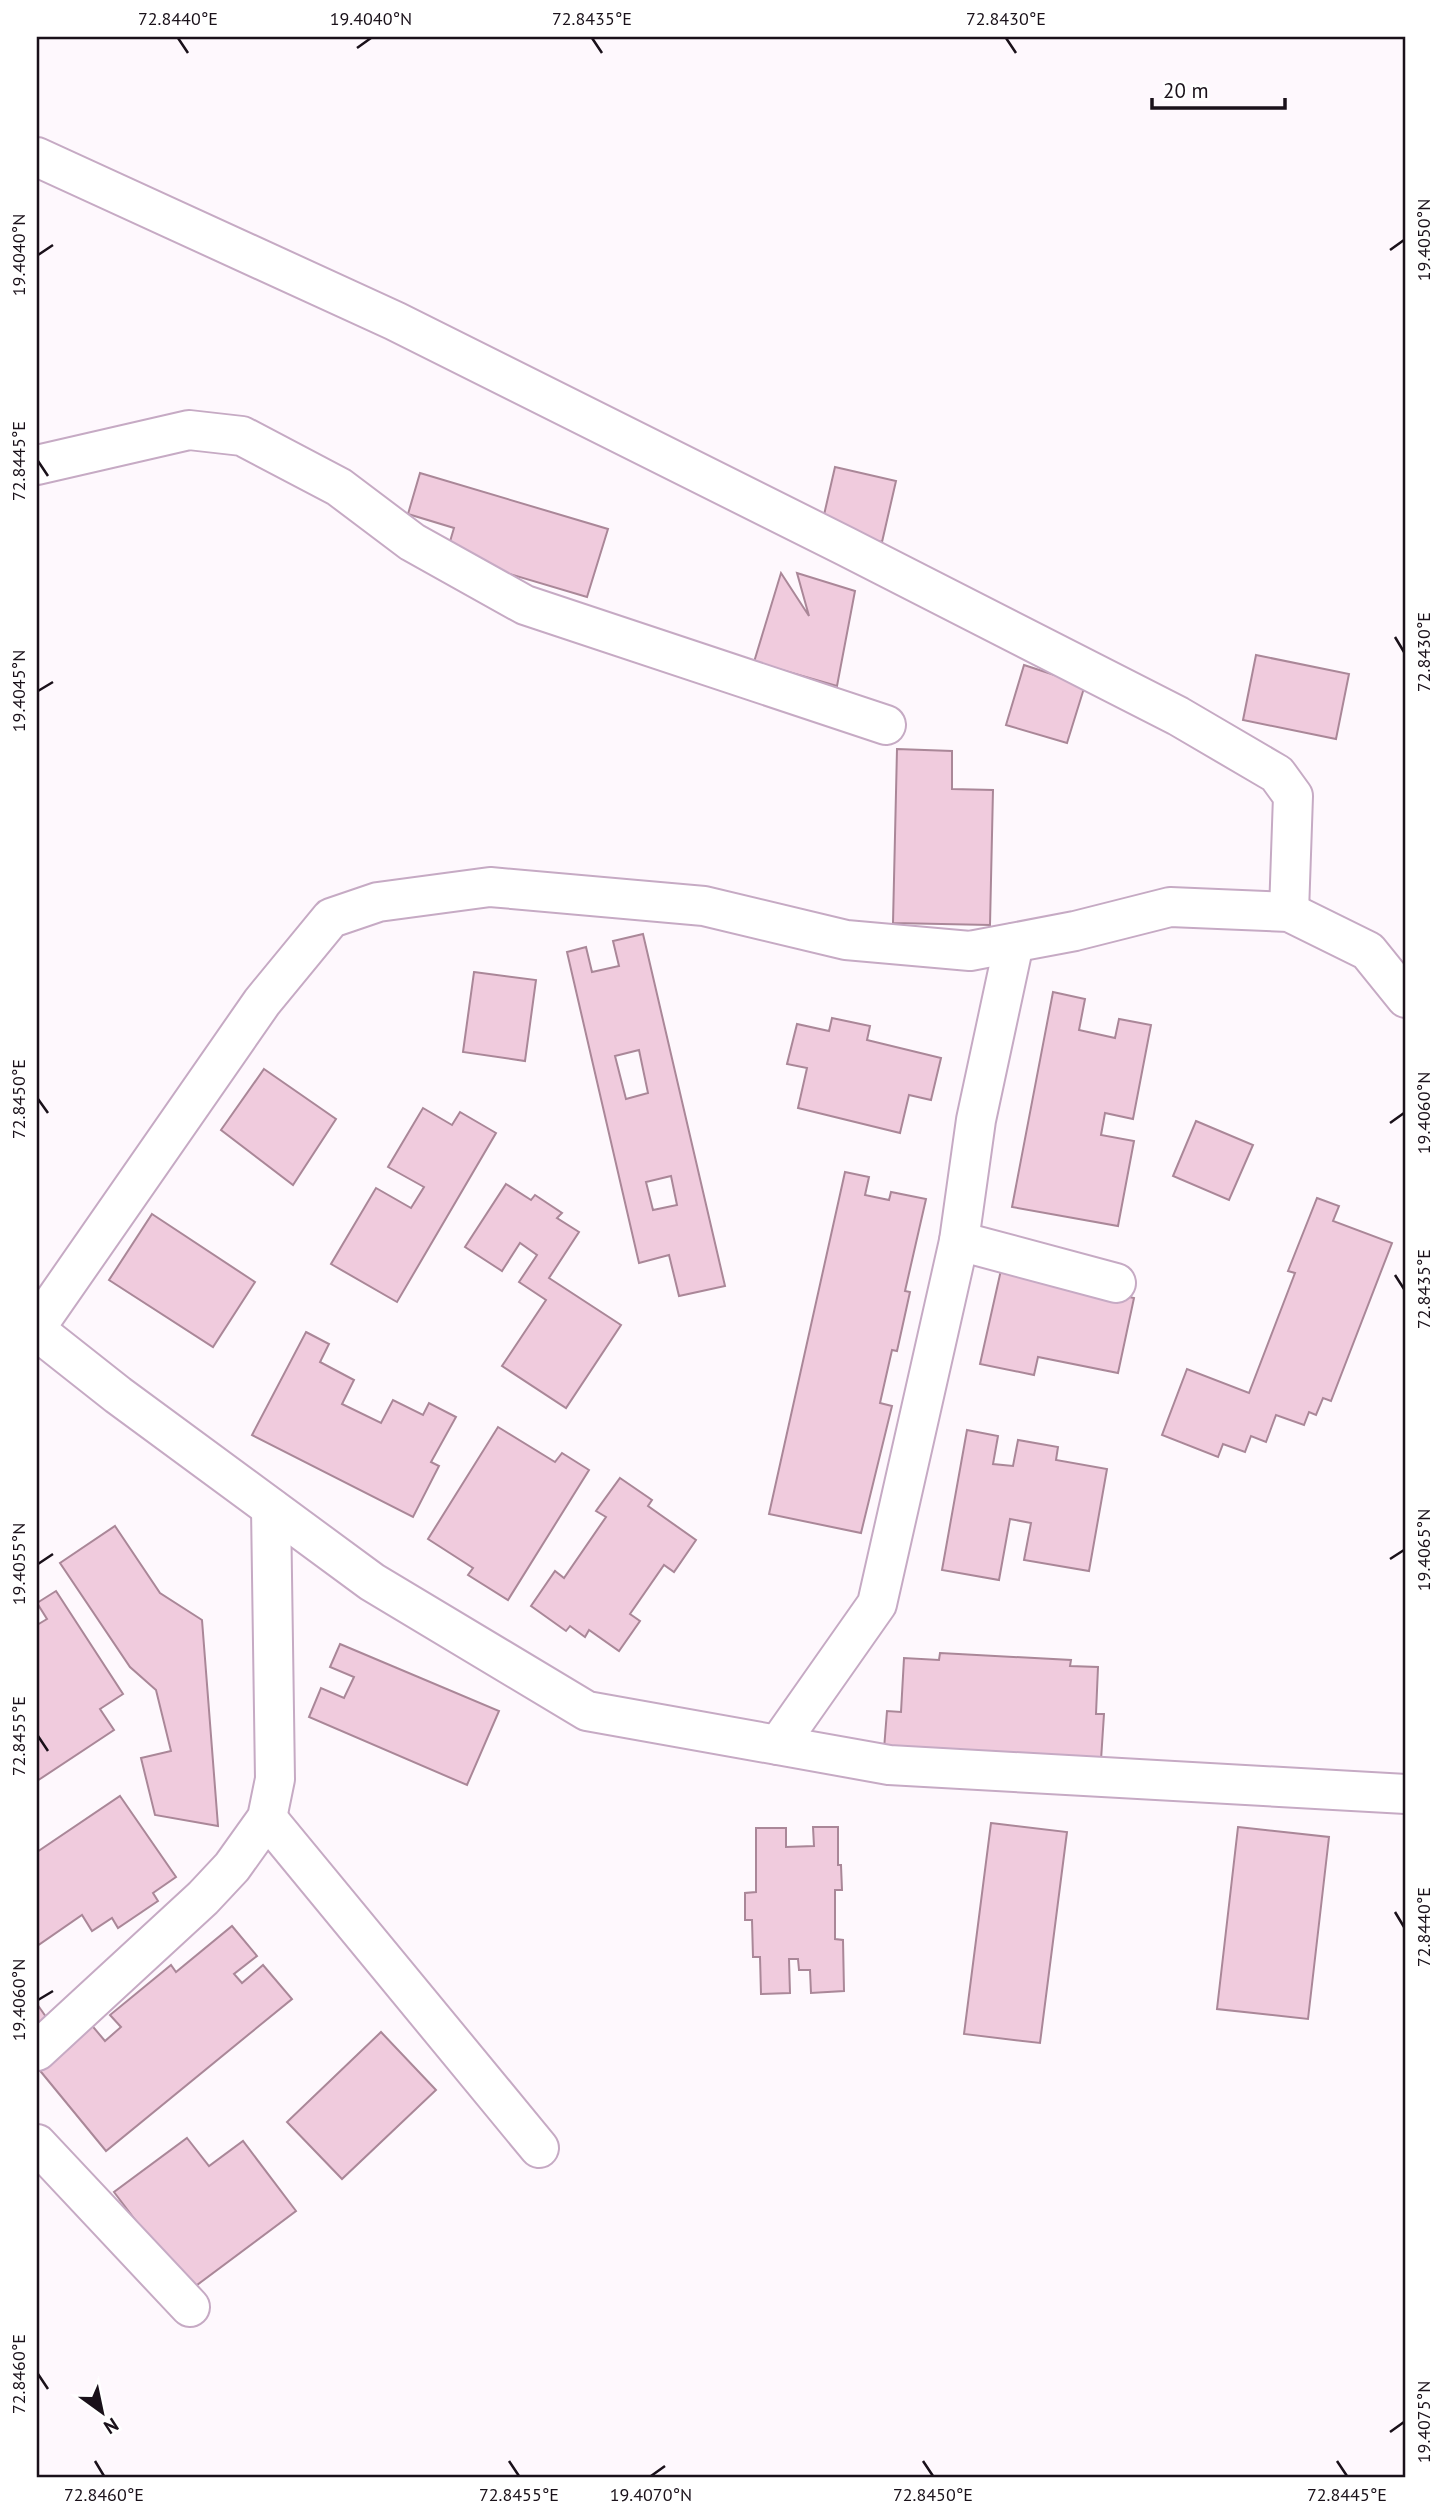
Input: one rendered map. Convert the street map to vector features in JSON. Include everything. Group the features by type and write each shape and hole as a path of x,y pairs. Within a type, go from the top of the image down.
{"street":[{"path":"37,157 395,321 1178,716 1277,774 1293,796 1289,912"},
{"path":"37,465 189,429 242,436 339,487 412,542 525,605 886,725"},
{"path":"37,1326 262,1002 331,918 378,902 490,887 704,906 846,940 970,951 1076,931 1171,907 1289,912 1368,951 1406,998"},
{"path":"778,1745 877,1604 959,1241 976,1120 1014,943"},
{"path":"959,1241 1116,1283"},
{"path":"37,1331 118,1395 372,1582 587,1711 889,1765 1406,1794"},
{"path":"37,2051 203,1898 232,1867 267,1818 275,1779 271,1508"},
{"path":"267,1818 539,2148"},
{"path":"37,2144 190,2307"}],"building":[{"path":"835,467 896,481 882,542 821,528"},
{"path":"420,473 608,529 587,597 446,555 454,528 408,514"},
{"path":"781,573 809,616 797,573 855,591 837,686 754,662"},
{"path":"1256,655 1349,674 1336,739 1243,720"},
{"path":"1024,665 1085,685 1067,743 1006,725"},
{"path":"897,749 952,751 952,789 993,790 990,925 893,923"},
{"path":"643,934 725,1286 679,1296 669,1255 639,1263 567,952 586,947 592,972 619,966 613,941","holes":["639,1050 648,1093 626,1099 615,1056","671,1176 677,1205 653,1210 646,1182"]},
{"path":"474,972 536,980 525,1061 463,1052"},
{"path":"1053,992 1085,999 1079,1030 1115,1038 1119,1019 1151,1025 1133,1119 1105,1113 1101,1135 1134,1141 1118,1226 1012,1207"},
{"path":"832,1018 870,1026 867,1040 941,1058 931,1100 909,1095 900,1133 798,1108 807,1068 787,1064 797,1024 829,1031"},
{"path":"264,1069 336,1119 293,1185 221,1130"},
{"path":"423,1108 452,1125 460,1112 496,1133 397,1302 331,1264 376,1188 411,1208 424,1187 388,1167"},
{"path":"1196,1121 1253,1145 1229,1200 1173,1176"},
{"path":"845,1172 869,1177 865,1195 889,1200 891,1192 926,1199 905,1291 910,1292 897,1351 892,1350 880,1403 892,1406 861,1533 769,1514"},
{"path":"506,1184 531,1200 535,1195 562,1213 557,1218 579,1232 549,1278 621,1325 566,1408 502,1366 546,1300 519,1282 537,1255 520,1243 502,1271 465,1247"},
{"path":"1317,1198 1339,1206 1333,1221 1392,1243 1331,1401 1323,1398 1316,1415 1309,1412 1304,1425 1276,1415 1266,1442 1251,1436 1245,1452 1223,1444 1218,1457 1162,1435 1187,1369 1249,1393 1295,1273 1288,1271"},
{"path":"152,1214 255,1282 213,1347 109,1280"},
{"path":"1001,1270 1134,1298 1118,1373 1038,1357 1034,1375 980,1364"},
{"path":"306,1332 329,1344 320,1362 354,1380 342,1404 381,1423 393,1400 423,1415 429,1403 456,1417 431,1462 439,1466 413,1517 252,1435"},
{"path":"498,1427 555,1462 562,1453 589,1470 508,1600 468,1575 473,1568 428,1539"},
{"path":"967,1430 998,1436 993,1464 1013,1466 1018,1440 1058,1447 1056,1460 1107,1469 1089,1571 1024,1560 1031,1523 1010,1519 999,1580 942,1570"},
{"path":"620,1478 652,1500 648,1506 696,1540 674,1572 664,1565 630,1614 640,1621 619,1651 589,1630 585,1637 570,1626 566,1631 531,1606 555,1571 564,1578 606,1517 596,1511"},
{"path":"115,1526 160,1593 202,1620 218,1826 155,1815 141,1758 171,1751 156,1690 130,1667 60,1563"},
{"path":"56,1591 123,1694 100,1709 114,1730 37,1781 37,1625 47,1619 37,1603"},
{"path":"340,1644 499,1711 467,1785 309,1717 321,1688 344,1698 354,1677 330,1667"},
{"path":"940,1653 1071,1660 1070,1666 1098,1667 1096,1714 1104,1714 1101,1760 884,1749 887,1711 901,1712 904,1658 939,1660"},
{"path":"120,1796 176,1877 153,1893 158,1901 118,1928 112,1918 92,1931 82,1915 37,1946 37,1852"},
{"path":"991,1823 1067,1832 1040,2043 964,2034"},
{"path":"813,1827 838,1827 838,1865 841,1865 842,1890 835,1890 835,1939 843,1940 844,1991 811,1993 810,1970 799,1970 798,1959 789,1959 790,1993 761,1994 760,1957 753,1957 752,1920 745,1920 745,1893 756,1892 756,1828 786,1828 786,1847 814,1846"},
{"path":"1238,1827 1329,1837 1308,2019 1217,2009"},
{"path":"232,1926 257,1956 234,1974 242,1983 263,1965 292,1999 106,2151 37,2067 89,2022 105,2041 121,2027 110,2015 171,1965 176,1972"},
{"path":"37,2004 51,2024 37,2033"},
{"path":"381,2032 436,2090 342,2179 287,2122"},
{"path":"187,2138 209,2166 243,2141 296,2211 189,2291 114,2192"}]}
